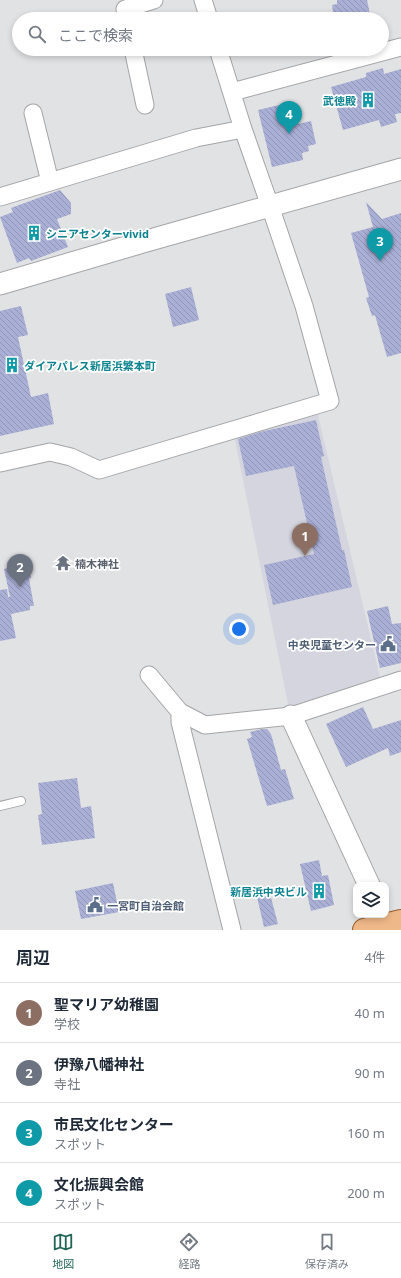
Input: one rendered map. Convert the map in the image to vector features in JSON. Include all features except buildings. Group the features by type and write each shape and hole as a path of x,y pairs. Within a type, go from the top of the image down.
{"main road":[{"path":"364,930 391,920"}],"street":[{"path":"126,12 125,9 154,0"},
{"path":"203,0 207,12"},
{"path":"389,50 401,47"},
{"path":"135,56 145,104"},
{"path":"0,463 50,452 71,457 99,470 330,401 304,306 243,129 220,56"},
{"path":"232,92 367,56"},
{"path":"33,113 50,182"},
{"path":"0,197 196,138 243,129"},
{"path":"0,284 401,169"},
{"path":"149,675 180,712 205,725 292,716 401,680"},
{"path":"180,712 180,722 232,930"},
{"path":"292,716 368,882"}],"lane":[{"path":"0,806 21,801"}],"shaded area":[{"path":"317,411 380,677 289,709 234,435"}],"place":[{"name":"武徳殿","path":"368,100"},
{"name":"文化振興会館","path":"289,134"},
{"name":"シニアセンターvivid","path":"34,233"},
{"name":"市民文化センター","path":"380,261"},
{"name":"ダイアパレス新居浜繁本町","path":"12,365"},
{"name":"聖マリア幼稚園","path":"305,556"},
{"name":"楠木神社","path":"63,563"},
{"name":"伊豫八幡神社","path":"20,587"},
{"name":"中央児童センター","path":"388,644"},
{"name":"新居浜中央ビル","path":"319,891"},
{"name":"一宮町自治会館","path":"95,905"}]}
